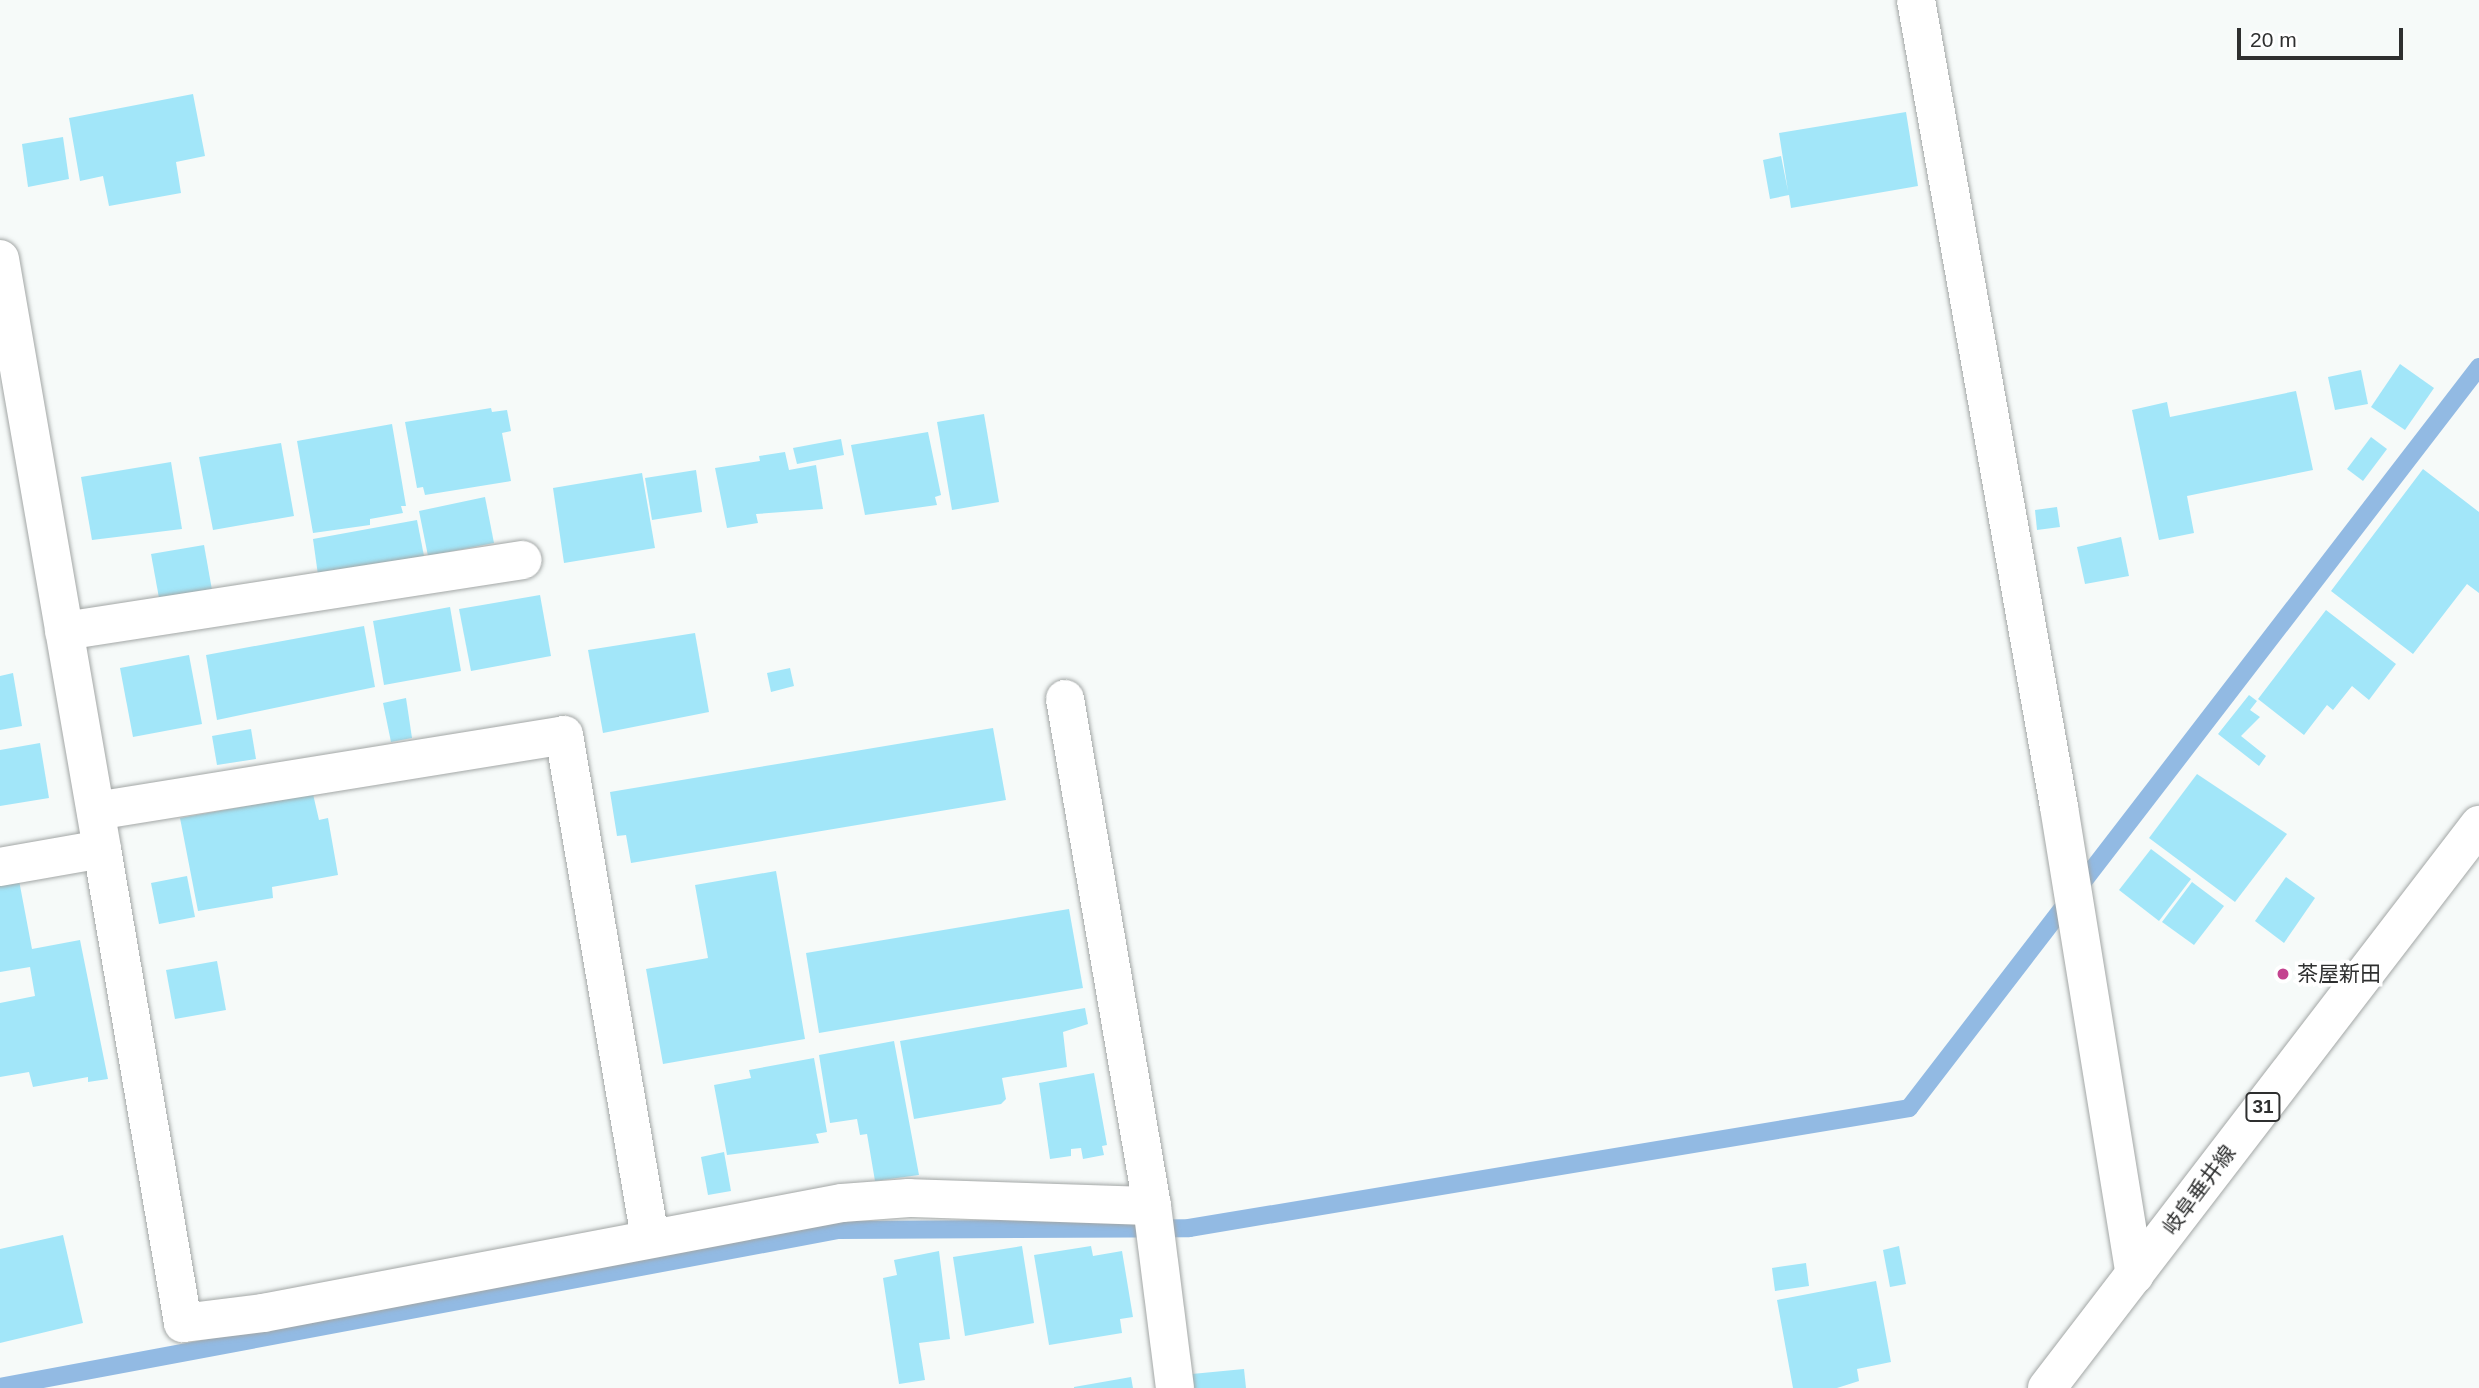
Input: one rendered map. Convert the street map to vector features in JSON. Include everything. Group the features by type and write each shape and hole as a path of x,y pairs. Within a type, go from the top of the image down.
{"street":[{"path":"1916,0 2059,807 2135,1275"},
{"path":"0,259 183,1323 263,1313 842,1203 909,1198 1152,1206"},
{"path":"64,631 523,560"},
{"path":"1065,699 1152,1206 1175,1388"},
{"path":"96,811 564,735 650,1238"},
{"name":"岐阜垂井線","path":"2047,1388 2479,825"},
{"path":"0,867 102,849"}],"building":[{"path":"193,94 205,156 176,162 181,193 109,206 103,176 80,181 69,118"},
{"path":"1906,112 1918,186 1791,208 1789,195 1770,199 1763,160 1781,156 1788,191 1779,133"},
{"path":"63,137 69,179 28,187 22,144"},
{"path":"2400,364 2434,388 2405,430 2371,407"},
{"path":"2361,370 2368,404 2335,410 2328,377"},
{"path":"2296,391 2313,470 2187,496 2194,533 2159,540 2132,410 2167,402 2170,417"},
{"path":"491,408 492,412 507,410 511,431 502,433 511,481 425,495 423,487 417,488 405,422"},
{"path":"984,414 999,502 952,510 937,422"},
{"path":"392,424 406,506 401,506 403,513 370,519 370,525 313,533 297,441"},
{"path":"928,432 941,495 935,497 937,505 865,515 851,445"},
{"path":"2371,437 2387,449 2363,481 2347,469"},
{"path":"841,439 844,455 797,464 793,448"},
{"path":"281,443 294,516 213,530 199,457"},
{"path":"785,452 789,470 816,465 823,509 756,514 758,523 727,528 715,468 760,461 759,456"},
{"path":"171,462 182,529 92,540 81,477"},
{"path":"2423,469 2479,512 2479,593 2467,584 2413,654 2331,591"},
{"path":"696,470 702,512 652,520 645,478"},
{"path":"642,473 655,548 564,563 553,488"},
{"path":"485,497 494,543 428,556 419,511"},
{"path":"2057,507 2060,527 2037,530 2035,510"},
{"path":"417,520 424,556 318,575 313,539"},
{"path":"2121,537 2129,576 2085,584 2077,547"},
{"path":"204,545 212,590 159,598 151,554"},
{"path":"540,595 551,656 471,671 459,609"},
{"path":"450,607 461,671 384,685 373,621"},
{"path":"2326,610 2396,664 2369,700 2352,686 2333,710 2327,705 2304,735 2258,699"},
{"path":"364,626 375,687 217,720 206,655"},
{"path":"695,633 709,712 603,733 588,650"},
{"path":"189,655 202,724 133,737 120,668"},
{"path":"790,668 794,686 771,692 767,673"},
{"path":"13,673 22,726 0,730 0,676"},
{"path":"2249,695 2257,701 2250,710 2260,717 2241,736 2266,756 2259,766 2218,734"},
{"path":"406,698 412,738 391,742 383,703"},
{"path":"993,728 1006,800 631,863 626,835 617,836 610,792"},
{"path":"251,729 256,759 217,765 212,736"},
{"path":"40,743 49,798 0,806 0,750"},
{"path":"2197,774 2287,834 2235,902 2149,838"},
{"path":"313,794 319,820 328,818 338,875 272,887 273,898 198,911 180,818"},
{"path":"2151,849 2191,879 2159,921 2119,890"},
{"path":"776,871 805,1039 663,1064 646,969 708,958 695,885"},
{"path":"18,875 32,949 80,940 108,1079 88,1082 88,1077 33,1087 29,1072 0,1077 0,1003 35,996 30,967 0,972 0,878"},
{"path":"187,876 195,917 159,924 151,883"},
{"path":"2286,877 2315,898 2284,943 2255,921"},
{"path":"2192,882 2224,906 2194,945 2162,922"},
{"path":"1069,909 1083,988 819,1033 806,953"},
{"path":"217,961 226,1010 175,1019 166,970"},
{"path":"1085,1008 1088,1024 1063,1032 1067,1067 1002,1078 1006,1099 1001,1104 914,1119 900,1041"},
{"path":"894,1041 919,1175 875,1181 867,1134 860,1135 857,1119 830,1123 819,1055"},
{"path":"814,1058 827,1132 816,1134 819,1143 727,1155 714,1085 751,1078 749,1070"},
{"path":"1094,1073 1107,1145 1102,1146 1104,1155 1083,1159 1081,1148 1071,1149 1071,1156 1050,1159 1039,1083"},
{"path":"724,1152 731,1191 708,1195 701,1157"},
{"path":"63,1235 83,1323 0,1343 0,1249"},
{"path":"1022,1246 1034,1323 965,1336 953,1257"},
{"path":"1091,1246 1093,1256 1122,1251 1133,1317 1120,1319 1122,1333 1049,1345 1034,1255"},
{"path":"1899,1246 1906,1284 1890,1287 1883,1250"},
{"path":"939,1251 950,1339 919,1343 925,1380 899,1384 883,1278 897,1275 894,1260"},
{"path":"1806,1263 1809,1286 1775,1291 1772,1268"},
{"path":"1876,1281 1891,1362 1857,1369 1859,1381 1837,1388 1793,1388 1777,1300"},
{"path":"1244,1369 1246,1388 1194,1388 1192,1374"},
{"path":"1131,1377 1133,1388 1074,1388 1074,1387"}],"waterway":[{"path":"0,1387 838,1230 1189,1228 1909,1108 2479,367"}],"place":[{"name":"茶屋新田","path":"2283,974"}]}
